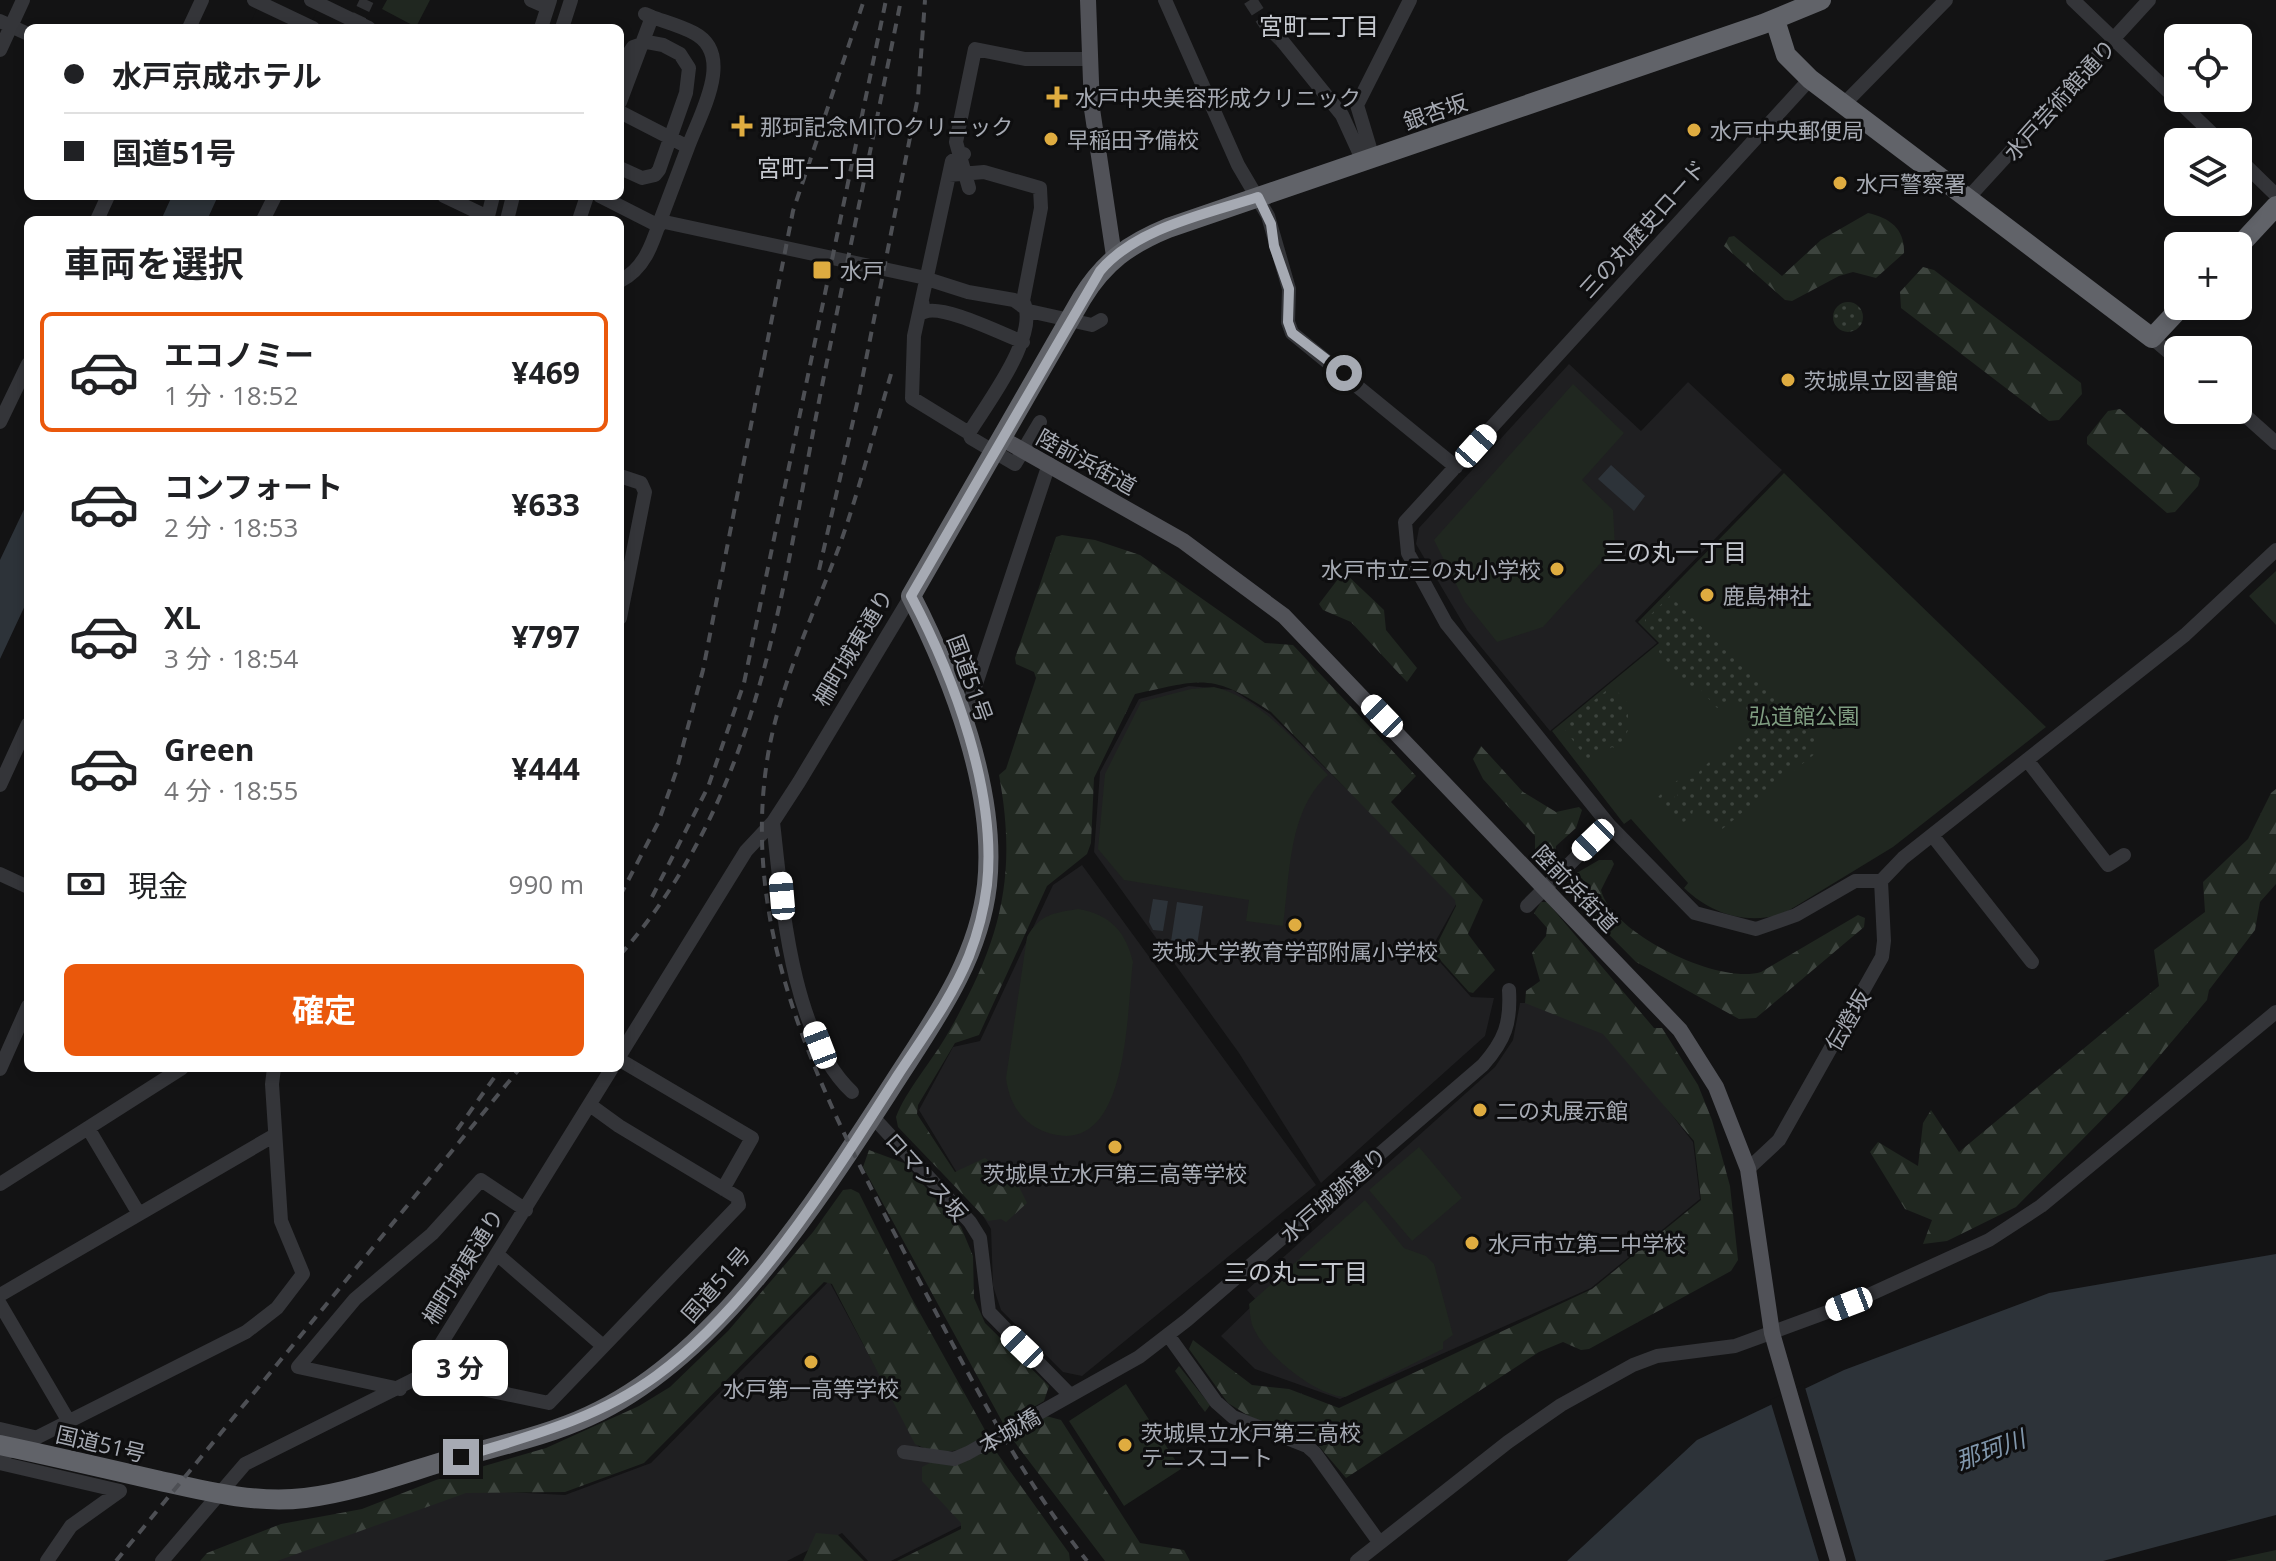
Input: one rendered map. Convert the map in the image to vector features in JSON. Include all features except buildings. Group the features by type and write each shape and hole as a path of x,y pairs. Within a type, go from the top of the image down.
{"highway":[{"name":"銀杏坂","path":"1114,256 1152,235 1775,20 1821,0"},
{"path":"1775,20 1786,55 1810,79 2152,338 2169,320"},
{"path":"2252,232 2276,206"},
{"name":"柵町城東通り","path":"911,596 1092,282 1114,256"},
{"name":"国道51号","path":"0,1445 206,1491 266,1499 304,1498 345,1491 588,1417 624,1398 691,1347 758,1274 872,1116 958,980 983,909 988,869 987,820 977,770 929,632 911,596"}],"main road":[{"path":"1088,0 1088,59 1114,256"},
{"name":"陸前浜街道","path":"1001,438 1215,561 1307,638 1680,1030 1716,1087 1748,1169 1772,1333 1838,1561"}],"street":[{"path":"0,50 6,24 23,0"},
{"path":"191,24 202,0"},
{"path":"254,0 305,24"},
{"path":"311,0 361,24"},
{"path":"531,0 548,4 542,24"},
{"path":"563,24 571,0"},
{"path":"1165,0 1238,165 1271,224 1274,246 1289,289 1288,322 1292,333 1456,467"},
{"path":"1368,160 1357,105 1410,0"},
{"path":"1844,104 1946,0"},
{"path":"2073,0 2207,128"},
{"name":"水戸芸術館通り","path":"1968,198 2149,0"},
{"path":"624,90 648,16 696,34 710,47 714,61 713,79 660,224 643,261 624,278"},
{"path":"624,61 633,47 653,42 680,54 689,68 686,93 659,170 655,175 642,178 624,170"},
{"path":"1283,42 1342,115 1368,160"},
{"path":"969,188 956,142 975,49 1025,59 1088,59"},
{"name":"三の丸歴史ロード","path":"1810,79 1405,522 1408,553 1446,623 1609,825 1695,913 1743,928 1769,927 1855,881 1881,881"},
{"path":"624,114 688,147"},
{"path":"964,154 952,161 924,278 914,336 912,398 974,442 1015,464 1040,422"},
{"path":"949,175 984,172 1013,175 1040,188 1041,208 1023,301 1029,311 1023,342 974,442"},
{"path":"2252,172 2276,195"},
{"path":"452,200 483,216"},
{"path":"609,200 660,224 924,278 968,292 1014,300 1029,311 1096,326"},
{"path":"922,301 924,312 930,309 963,318 1023,342"},
{"path":"2152,338 2164,348"},
{"path":"0,422 5,399 24,370"},
{"path":"2252,422 2276,443"},
{"path":"962,724 1049,464"},
{"path":"624,477 641,483 645,492 624,598"},
{"path":"1881,881 1903,858 2185,635 2276,550"},
{"name":"柵町城東通り","path":"624,1050 740,859 773,822 911,596"},
{"path":"0,785 24,733"},
{"path":"2027,760 2108,865 2124,855"},
{"path":"773,822 794,972 820,1045 852,1092"},
{"path":"1529,904 1609,825"},
{"path":"1932,835 2032,962"},
{"path":"0,874 24,885"},
{"name":"伝燈坂","path":"1748,1169 1779,1140 1882,957 1881,881"},
{"name":"水戸城跡通り","path":"1069,1394 1139,1357 1168,1335 1483,1065 1508,1031 1511,1018 1509,990"},
{"path":"1357,1561 1508,1442 1605,1379 1657,1356 1735,1346 1772,1333 1905,1281 2017,1224 2276,1012"},
{"path":"0,1069 24,1015"},
{"path":"624,1059 752,1138 723,1189"},
{"path":"0,1184 176,1072"},
{"path":"0,1456 246,1332 277,1308 300,1282 301,1265 281,1221 274,1072"},
{"name":"柵町城東通り","path":"162,1561 245,1464 421,1376 610,1072"},
{"path":"421,1376 549,1403 739,1205 737,1197 619,1126 590,1105"},
{"name":"ロマンス坂","path":"872,1116 932,1178 980,1238 984,1298 989,1312 1069,1394"},
{"path":"88,1128 139,1214"},
{"path":"0,1295 275,1135"},
{"path":"400,1389 298,1367 355,1299 432,1234 481,1180 526,1210"},
{"path":"498,1255 603,1346"},
{"path":"0,1304 68,1420"},
{"path":"1168,1335 1216,1402 1233,1417 1307,1446 1379,1542"},
{"name":"本城橋","path":"904,1452 954,1459 1069,1394"},
{"path":"0,1429 34,1437"},
{"path":"0,1463 120,1491 71,1526 47,1561"}],"shaded area":[{"name":"水戸市立三の丸小学校","path":"1569,364 1641,431 1688,382 1782,470 1635,621 1657,643 1550,731 1467,630 1416,544 1419,528"},
{"name":"茨城大学教育学部附属小学校","path":"1189,686 1233,690 1270,714 1459,899 1430,951 1471,997 1494,998 1485,1036 1321,1183 1239,1053 1094,852 1100,772 1139,699"},
{"name":"茨城県立水戸第三高等学校","path":"1082,865 1316,1185 1082,1376 1063,1372 1001,1310 993,1286 991,1229 919,1110 953,1047 980,1041 1053,885"},
{"name":"水戸市立第二中学校","path":"1520,1003 1555,1003 1599,1022 1693,1142 1700,1199 1591,1288 1340,1399 1255,1369 1221,1336 1257,1301 1247,1290 1495,1067 1513,1040"},
{"name":"水戸第一高等学校","path":"829,1281 917,1444 974,1519 891,1561 868,1561 842,1533 787,1561 253,1561 468,1490 565,1495 651,1463"}],"green space":[{"path":"387,0 430,0 418,24 410,24 382,9"},
{"path":"1868,213 1895,226 1902,238 1904,253 1876,278 1853,272 1792,301 1785,300 1724,246 1729,237 1734,236 1782,276 1821,240"},
{"path":"1923,267 1934,270 2081,383 2082,394 2059,420 2049,421 1901,308 1900,292"},
{"path":"1848,302 1858,307 1863,317 1858,327 1848,332 1838,327 1833,317 1838,307"},
{"path":"1573,384 1624,433 1582,480 1613,510 1615,547 1543,627 1497,642 1465,602 1434,540"},
{"path":"2120,409 2200,478 2198,486 2175,512 2167,513 2087,444 2087,437 2108,411"},
{"name":"弘道館公園","path":"1784,473 2046,727 1893,847 1783,914 1743,917 1717,911 1684,888 1688,883 1631,819 1624,824 1552,731 1659,643 1638,622"},
{"path":"1062,535 1095,540 1140,555 1265,643 1293,645 1416,776 1391,802 1483,900 1468,934 1495,970 1473,993 1469,992 1433,952 1456,906 1455,900 1271,712 1234,691 1206,683 1177,685 1135,694 1094,778 1091,843 1087,854 1047,886 979,1035 955,1043 918,1105 917,1114 955,1172 985,1158 1016,1181 1027,1203 1006,1222 1001,1219 988,1221 898,1127 896,1117 966,1000 992,939 1005,878 1006,846 999,775 1006,769 1036,678 1034,672 1016,664 1015,658 1056,537"},
{"path":"2276,571 2276,625 2249,596"},
{"path":"1347,575 1384,610 1386,630 1417,668 1407,682 1351,622 1323,610 1319,604 1338,579"},
{"path":"1670,596 1819,742 1817,752 1721,830 1697,808 1701,784 1699,772 1712,759 1721,763 1758,728 1735,702 1717,708 1699,688 1690,688 1659,652 1661,640 1645,625 1645,620"},
{"path":"1612,686 1628,703 1628,730 1620,750 1612,747 1590,763 1562,726"},
{"path":"1214,687 1262,711 1328,775 1315,789 1298,825 1283,926 1246,921 1249,900 1124,880 1098,849 1105,774 1141,702 1191,689"},
{"path":"1481,746 1523,792 1556,812 1579,807 1582,810 1576,828 1556,846 1555,861 1546,870 1535,857 1535,836 1483,779 1473,759"},
{"path":"1696,778 1698,784 1692,815 1688,817 1674,788 1676,781"},
{"path":"2276,789 2276,884 2260,902 2255,930 2209,990 2207,1000 2130,1091 2016,1207 1947,1241 1923,1244 1932,1220 1905,1209 1870,1152 1878,1142 1918,1166 1923,1123 1931,1110 1959,1152 2159,986 2154,950 2205,912 2203,882 2248,839 2271,793"},
{"path":"1665,790 1672,792 1686,820 1682,824 1658,797"},
{"path":"1599,860 1612,860 1614,864 1601,890 1609,907 1625,923 1669,952 1720,971 1743,974 1761,972 1858,915 1865,918 1864,927 1756,1018 1739,1019 1636,962 1563,888 1575,874"},
{"path":"1541,902 1547,902 1654,1028 1662,1028 1698,1085 1712,1120 1730,1186 1738,1260 1731,1271 1589,1349 1581,1350 1563,1342 1539,1352 1346,1478 1312,1438 1252,1418 1228,1403 1189,1349 1193,1340 1252,1385 1289,1389 1339,1408 1592,1289 1701,1200 1694,1141 1603,1034 1525,1003 1526,991 1540,981 1532,953 1546,936 1547,928 1534,913"},
{"path":"1078,909 1099,915 1115,926 1126,942 1133,962 1118,1078 1108,1106 1093,1126 1072,1136 1043,1131 1028,1122 1013,1103 1006,1078 1027,937 1043,919"},
{"path":"1419,1147 1462,1198 1412,1241 1369,1190"},
{"path":"869,1150 904,1163 961,1227 973,1256 974,1298 985,1323 1049,1386 1044,1401 1004,1425 863,1167"},
{"path":"851,1189 859,1193 911,1297 986,1432 972,1445 944,1451 915,1444 832,1284 824,1282 644,1463 565,1492 466,1493 277,1561 200,1561 207,1553 281,1524 362,1509 436,1480 546,1448 639,1406 670,1387 728,1331 813,1232 843,1190"},
{"path":"1365,1200 1404,1248 1426,1256 1434,1264 1453,1335 1443,1342 1443,1349 1345,1397 1320,1390 1280,1362 1254,1329 1249,1304"},
{"path":"1179,1366 1210,1405 1205,1412 1175,1371"},
{"name":"茨城県立水戸第三高校 テニスコート","path":"1126,1384 1181,1469 1124,1506 1069,1421"},
{"path":"1046,1416 1061,1420 1140,1543 1184,1550 1190,1561 1105,1561 1010,1436"},
{"path":"992,1446 1069,1553 1070,1561 897,1561 961,1529 961,1523 922,1481 922,1467 934,1461 959,1464"},
{"path":"816,1533 838,1535 864,1561 803,1561"},
{"path":"2276,1550 2276,1561 2225,1561"}],"water":[{"path":"170,200 216,200 209,216 163,216"},
{"path":"1611,465 1645,496 1634,511 1598,479"},
{"path":"24,509 24,608 0,659 0,560"},
{"path":"1153,899 1168,901 1163,931 1153,930 1149,922"},
{"path":"1177,902 1203,906 1196,952 1170,948"},
{"name":"那珂川","path":"2276,1254 2276,1515 2103,1561 1567,1561 1697,1440 1844,1370 2049,1293"}],"pier":[{"path":"261,0 322,0 311,24 250,24"},
{"path":"1804,1384 1856,1561 1819,1561 1770,1400"}],"tunnel":[{"path":"356,24 367,0"},
{"path":"1250,0 1267,26 1283,42"}],"railway":[{"path":"624,888 658,823 676,772 703,670 793,211 864,0"},
{"path":"652,897 708,787 744,683 886,0"},
{"path":"624,950 668,892 706,826 736,757 759,686 778,613 901,0"},
{"path":"819,570 859,395 918,97 925,0"},
{"path":"891,374 846,526 790,672 775,723 769,749 762,821 766,891 779,960 800,1027 856,1158 998,1426 1040,1495 1087,1561"},
{"path":"457,1130 498,1072"},
{"path":"116,1561 517,1072"}],"place":[{"name":"水戸中央美容形成クリニック","path":"1057,97"},
{"name":"那珂記念MITOクリニック","path":"742,126"},
{"name":"水戸中央郵便局","path":"1694,130"},
{"name":"早稲田予備校","path":"1051,139"},
{"name":"水戸警察署","path":"1840,183"},
{"name":"水戸","path":"822,270"},
{"name":"茨城県立図書館","path":"1788,380"},
{"name":"水戸市立三の丸小学校","path":"1557,569"},
{"name":"鹿島神社","path":"1707,595"},
{"name":"茨城大学教育学部附属小学校","path":"1295,925"},
{"name":"二の丸展示館","path":"1480,1110"},
{"name":"茨城県立水戸第三高等学校","path":"1115,1147"},
{"name":"水戸市立第二中学校","path":"1472,1243"},
{"name":"水戸第一高等学校","path":"811,1362"},
{"name":"茨城県立水戸第三高校 テニスコート","path":"1125,1445"}],"district":[{"name":"宮町二丁目","path":"1319,25"},
{"name":"宮町一丁目","path":"817,167"},
{"name":"三の丸一丁目","path":"1675,551"},
{"name":"三の丸二丁目","path":"1296,1271"}],"route":[{"path":"461,1457 588,1417 624,1398 691,1347 758,1274 819,1193 958,980 969,956 983,909 988,869 987,820 977,770 962,724 929,632 911,596 1100,271 1120,252 1152,235 1258,197 1271,224 1274,246 1289,289 1288,322 1292,333 1344,373"}]}
